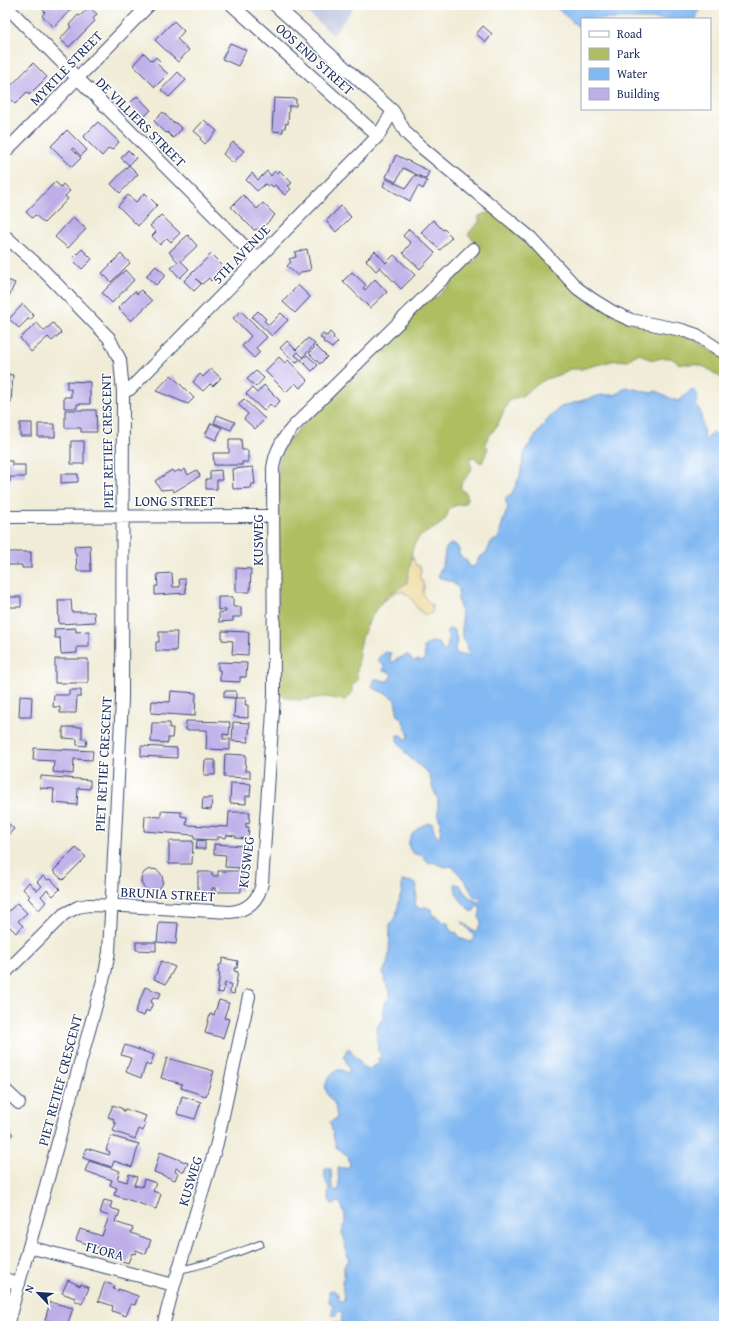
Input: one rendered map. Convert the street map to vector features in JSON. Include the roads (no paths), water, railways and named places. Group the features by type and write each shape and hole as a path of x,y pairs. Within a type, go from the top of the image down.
{"street":[{"name":"DE VILLIERS STREET","path":"5,5 257,259"},
{"name":"MYRTLE STREET","path":"5,152 149,5"},
{"name":"OOS END STREET","path":"232,5 378,136"},
{"path":"275,5 393,111 406,133 442,165 531,238 577,288 613,312 631,320 682,330 697,335 724,353"},
{"name":"5TH AVENUE","path":"123,392 130,389 378,136 393,111"},
{"name":"PIET RETIEF CRESCENT","path":"5,236 42,269 109,338 120,360 123,392 122,700 108,952 105,973 7,1326"},
{"name":"KUSWEG","path":"247,907 256,899 262,883 274,695 273,516 274,461 278,448 287,433 473,249"},
{"name":"LONG STREET","path":"5,517 273,516"},
{"name":"BRUNIA STREET","path":"5,973 71,909 83,906 111,906 236,912 247,907"},
{"name":"KUSWEG","path":"163,1326 178,1270 217,1143 249,996"},
{"path":"5,1090 20,1104"},
{"name":"FLORA","path":"29,1247 174,1285"},
{"path":"5,1279 18,1284"}],"lane":[{"path":"178,1270 211,1262 260,1244"}],"water":[{"path":"553,5 701,5 696,18 581,18 581,29"},
{"path":"626,387 651,393 656,391 679,401 691,390 695,391 698,396 696,406 700,410 705,440 707,440 709,435 713,432 717,436 722,437 724,441 724,1326 336,1326 335,1321 341,1325 342,1313 340,1311 336,1315 333,1315 333,1305 329,1302 329,1291 334,1290 338,1294 338,1299 342,1302 344,1301 342,1280 344,1279 344,1266 349,1260 342,1233 345,1224 344,1213 339,1201 333,1205 329,1199 329,1187 325,1172 326,1168 331,1169 332,1188 337,1191 339,1189 338,1168 348,1168 350,1164 348,1156 336,1147 330,1122 337,1118 336,1108 335,1104 327,1093 327,1082 337,1070 342,1070 349,1073 349,1068 344,1056 347,1049 350,1049 365,1069 369,1070 379,1063 378,1058 380,1058 381,1055 378,1051 376,1033 377,1027 383,1018 384,1003 390,997 390,991 385,982 383,972 387,964 389,954 390,924 396,916 402,893 402,881 409,881 416,884 415,905 419,908 426,907 431,909 432,915 443,922 448,923 452,932 457,933 460,938 470,942 474,936 462,922 465,923 470,929 477,931 481,922 479,917 481,907 479,906 475,908 472,912 456,893 455,884 460,885 465,893 473,899 479,902 482,899 474,897 465,881 453,867 445,867 432,862 429,863 422,856 412,852 409,846 409,841 414,832 418,828 428,823 432,823 434,831 438,837 440,836 441,825 438,815 438,799 433,789 429,774 407,755 397,740 397,735 402,735 406,739 409,736 402,719 398,716 395,700 391,696 373,688 372,686 375,679 388,681 392,675 388,671 383,671 384,666 380,663 378,658 386,652 391,653 390,661 392,662 408,655 413,661 418,660 423,662 425,657 424,647 431,642 439,643 444,652 446,651 449,638 446,631 449,629 454,630 457,640 455,648 456,653 461,655 466,654 468,656 469,654 462,634 462,618 458,600 459,589 451,582 438,576 446,549 451,544 456,545 459,549 459,555 467,561 469,566 474,567 479,558 487,552 491,542 499,537 508,507 506,497 511,495 520,476 525,451 547,420 563,406 601,395 617,394"}]}
